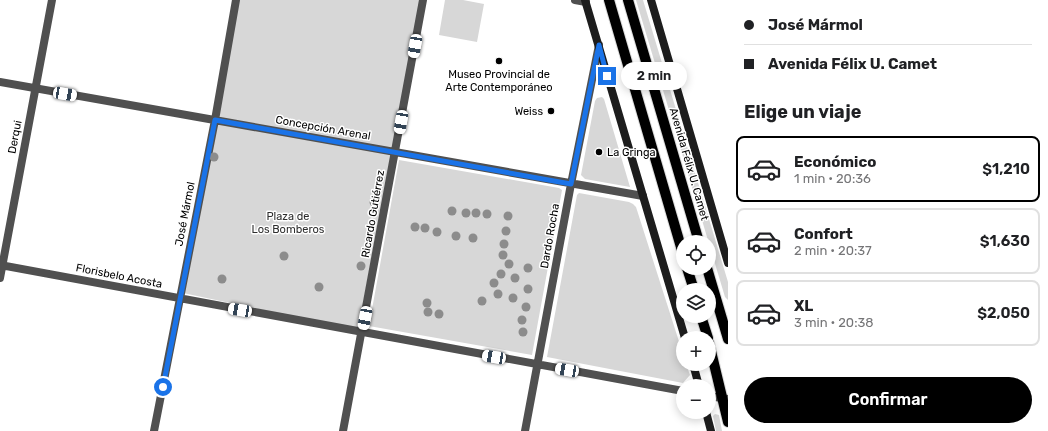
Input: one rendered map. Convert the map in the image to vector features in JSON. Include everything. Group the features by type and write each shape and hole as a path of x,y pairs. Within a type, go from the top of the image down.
{"main road":[{"path":"609,0 677,235"},
{"name":"Avenida Félix U. Camet","path":"628,0 697,235"},
{"name":"Avenida Félix U. Camet","path":"651,0 728,263"},
{"path":"586,1 683,331"},
{"path":"709,275 724,318 728,339"},
{"path":"716,367 725,398 728,422"},
{"path":"708,419 711,431"}],"street":[{"name":"Derqui","path":"0,278 1,265 52,0"},
{"name":"José Mármol","path":"154,431 215,120 236,0"},
{"name":"Ricardo Gutiérrez","path":"343,431 423,0"},
{"path":"575,0 586,1"},
{"name":"Dardo Rocha","path":"525,431 571,184 599,45"},
{"name":"Concepción Arenal","path":"0,82 643,196"},
{"name":"Florisbelo Acosta","path":"1,265 362,333 676,390"}],"green space":[{"name":"Plaza de Los Bomberos","path":"239,0 420,0 358,330 183,293"},
{"path":"445,0 463,0 484,4 477,42 439,35"},
{"path":"636,0 643,0 714,235 706,235"},
{"path":"602,97 604,99 630,187 585,179 581,175 595,101 597,98"},
{"path":"399,160 559,188 562,190 532,355 369,326"},
{"path":"579,193 629,202 636,207 676,332 676,371 689,371 690,375 686,379 676,379 676,382 547,357 577,195"},
{"path":"716,242 728,282 728,300 725,297 716,267"},
{"path":"716,414 719,415 722,431 716,431 714,419 716,419"}],"place":[{"name":"Museo Provincial de Arte Contemporáneo","path":"499,61"},
{"name":"Weiss","path":"551,111"},
{"name":"La Gringa","path":"599,152"}],"route":[{"path":"163,387 215,120 571,184 599,45 607,76"}]}
